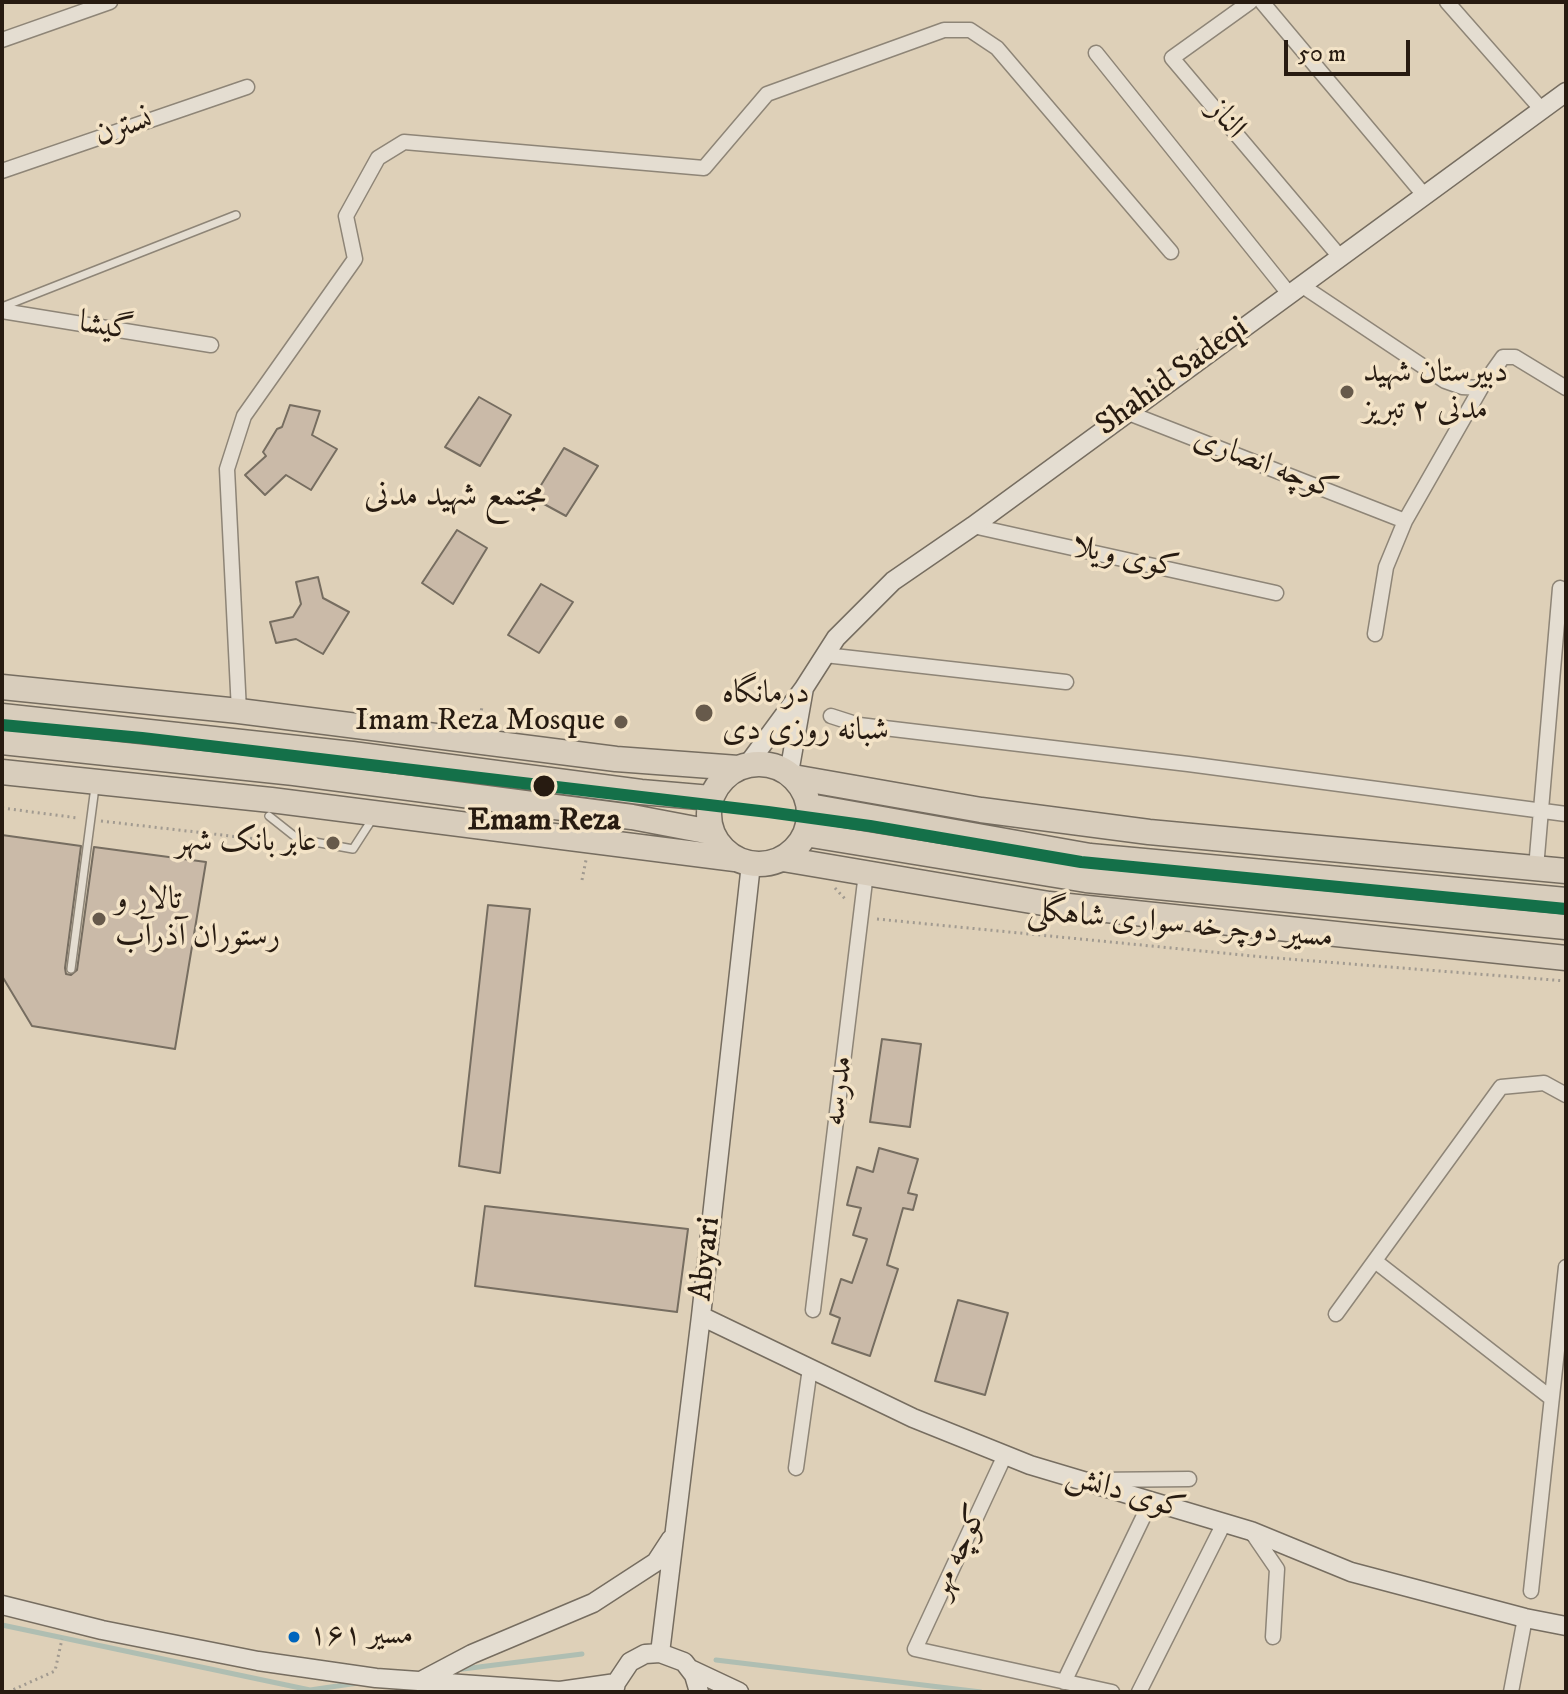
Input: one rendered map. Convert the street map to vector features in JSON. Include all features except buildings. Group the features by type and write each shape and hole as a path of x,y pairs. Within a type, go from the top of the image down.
{"highway":[{"path":"2,687 239,711 616,759 743,766 762,763 791,775 981,810 1149,832 1566,871"},
{"path":"2,716 322,750 641,792 711,798"},
{"path":"2,742 294,773 632,817 711,832"},
{"path":"743,766 726,775 711,798 708,815 711,832 725,852 743,861"},
{"path":"2,772 376,813 767,864 783,859 796,848 809,820 806,795 791,775"},
{"path":"809,806 1090,856 1566,900"},
{"path":"805,834 1086,880 1566,927"},
{"path":"783,859 1049,904 1566,958"}],"main road":[{"name":"Shahid Sadeqi","path":"743,766 804,688 836,638 893,581 973,526 1566,92"},
{"name":"Shahid Sadeqi","path":"791,775 804,688"},
{"name":"Abyari","path":"660,1653 701,1316 743,861"},
{"name":"کوی دانش","path":"701,1316 913,1418 1005,1455 1251,1531 1351,1572 1566,1626"},
{"path":"419,1682 472,1654 593,1603 656,1562 675,1533"},
{"path":"2,1605 372,1685 419,1682 560,1691 615,1688 630,1662 645,1654 660,1653 677,1658 690,1669 739,1692"},
{"path":"690,1669 699,1692"}],"street":[{"path":"2,40 110,2"},
{"name":"الناز","path":"1250,2 1172,58 1340,257"},
{"path":"1262,2 1424,195"},
{"path":"1447,2 1542,110"},
{"path":"239,711 227,469 244,416 355,259 346,216 378,158 404,142 704,168 767,94 944,30 970,30 997,48 1171,252"},
{"path":"1096,53 1295,290 1445,381 1462,387 1481,388"},
{"name":"نسترن","path":"2,171 247,87"},
{"name":"گیشا","path":"2,309 211,345"},
{"path":"1375,634 1386,567 1405,521 1481,388 1503,357 1515,357 1566,388"},
{"name":"کوچه انصاری","path":"1126,412 1405,521"},
{"name":"کوی ویلا","path":"973,526 1276,593"},
{"path":"1536,868 1560,588"},
{"path":"825,655 1066,682"},
{"path":"831,716 875,727 1566,814"},
{"name":"مدرسه","path":"813,1310 866,873"},
{"path":"1336,1314 1501,1087 1544,1083 1566,1095"},
{"path":"1375,1261 1551,1398"},
{"path":"1531,1591 1566,1267"},
{"path":"796,1468 810,1368"},
{"name":"کوچه مهر","path":"1005,1455 915,1649 1064,1682"},
{"path":"1080,1480 1189,1479"},
{"path":"1112,1692 1064,1682 1151,1501"},
{"path":"1139,1692 1224,1523"},
{"path":"1251,1531 1277,1569 1273,1637"},
{"path":"1511,1692 1525,1618"}],"lane":[{"path":"2,309 236,215"},
{"path":"71,969 96,781"},
{"path":"269,816 298,839 353,849 376,813"}],"path":[{"path":"2,808 265,840"},
{"path":"814,864 861,917"},
{"name":"مسیر دوچرخه سواری شاهگلی","path":"861,917 1248,956 1566,981"},
{"path":"8,1692 55,1671 66,1621"}],"waterway":[{"path":"2,1625 310,1690 358,1683"},
{"path":"455,1670 582,1654"},
{"path":"716,1660 981,1692"}],"transit line":[{"path":"2,725 142,738 768,812 1081,862 1566,909"}],"place":[{"name":"دبیرستان شهید مدنی ۲ تبریز","path":"1347,392"},
{"name":"درمانگاه شبانه روزی دی","path":"704,713"},
{"name":"Imam Reza Mosque","path":"621,722"},
{"name":"Emam Reza","path":"544,786"},
{"name":"عابر بانک شهر","path":"333,843"},
{"name":"تالار و رستوران آذرآب","path":"99,919"},
{"name":"مسیر ۱۶۱","path":"294,1637"}],"district":[{"name":"مجتمع شهید مدنی","path":"455,498"}]}
